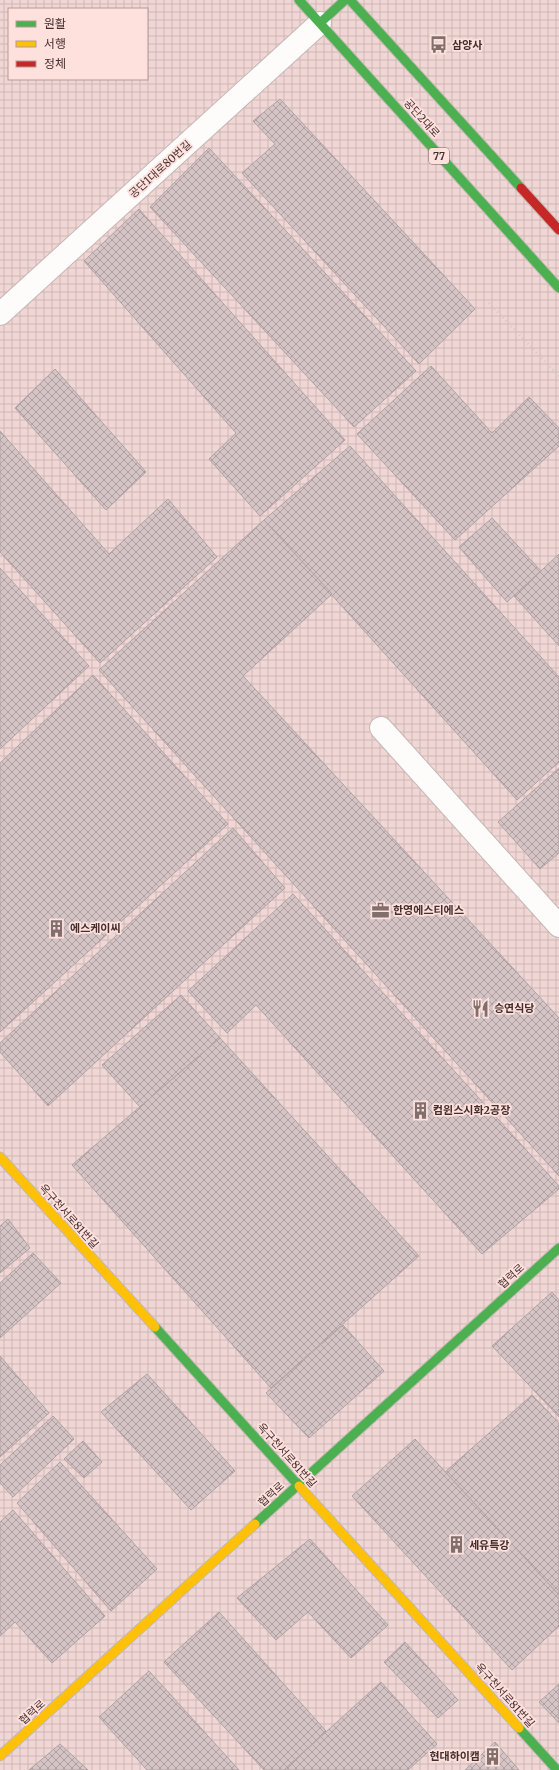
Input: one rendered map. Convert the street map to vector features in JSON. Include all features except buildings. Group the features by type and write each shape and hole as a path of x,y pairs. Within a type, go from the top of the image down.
{"street":[{"name":"공단2대로","path":"299,0 559,288"},
{"path":"320,23 345,0"},
{"path":"350,0 559,230"},
{"name":"공단1대로80번길","path":"0,314 320,23"},
{"path":"381,728 559,926"},
{"name":"옥구천서로81번길","path":"0,1157 557,1770"},
{"name":"협력로","path":"0,1756 559,1248"}],"path":[{"path":"489,303 559,376"}],"shaded area":[{"path":"0,0 559,0 559,1770 0,1770"}],"traffic: fast":[{"path":"299,0 559,288"},
{"path":"320,23 345,0"},
{"path":"350,0 521,188"},
{"path":"255,1524 559,1248"},
{"path":"155,1327 299,1486"},
{"path":"519,1728 557,1770"}],"traffic: slow":[{"path":"0,1157 155,1327"},
{"path":"299,1486 519,1728"},
{"path":"0,1756 255,1524"}],"traffic: jam":[{"path":"521,188 559,230"}],"place":[{"name":"삼양사","path":"439,45"},
{"name":"한영에스티에스","path":"380,910"},
{"name":"에스케이씨","path":"57,928"},
{"name":"승연식당","path":"481,1008"},
{"name":"컴윈스시화2공장","path":"420,1110"},
{"name":"세유특강","path":"456,1545"},
{"name":"현대하이캠","path":"493,1756"}]}
